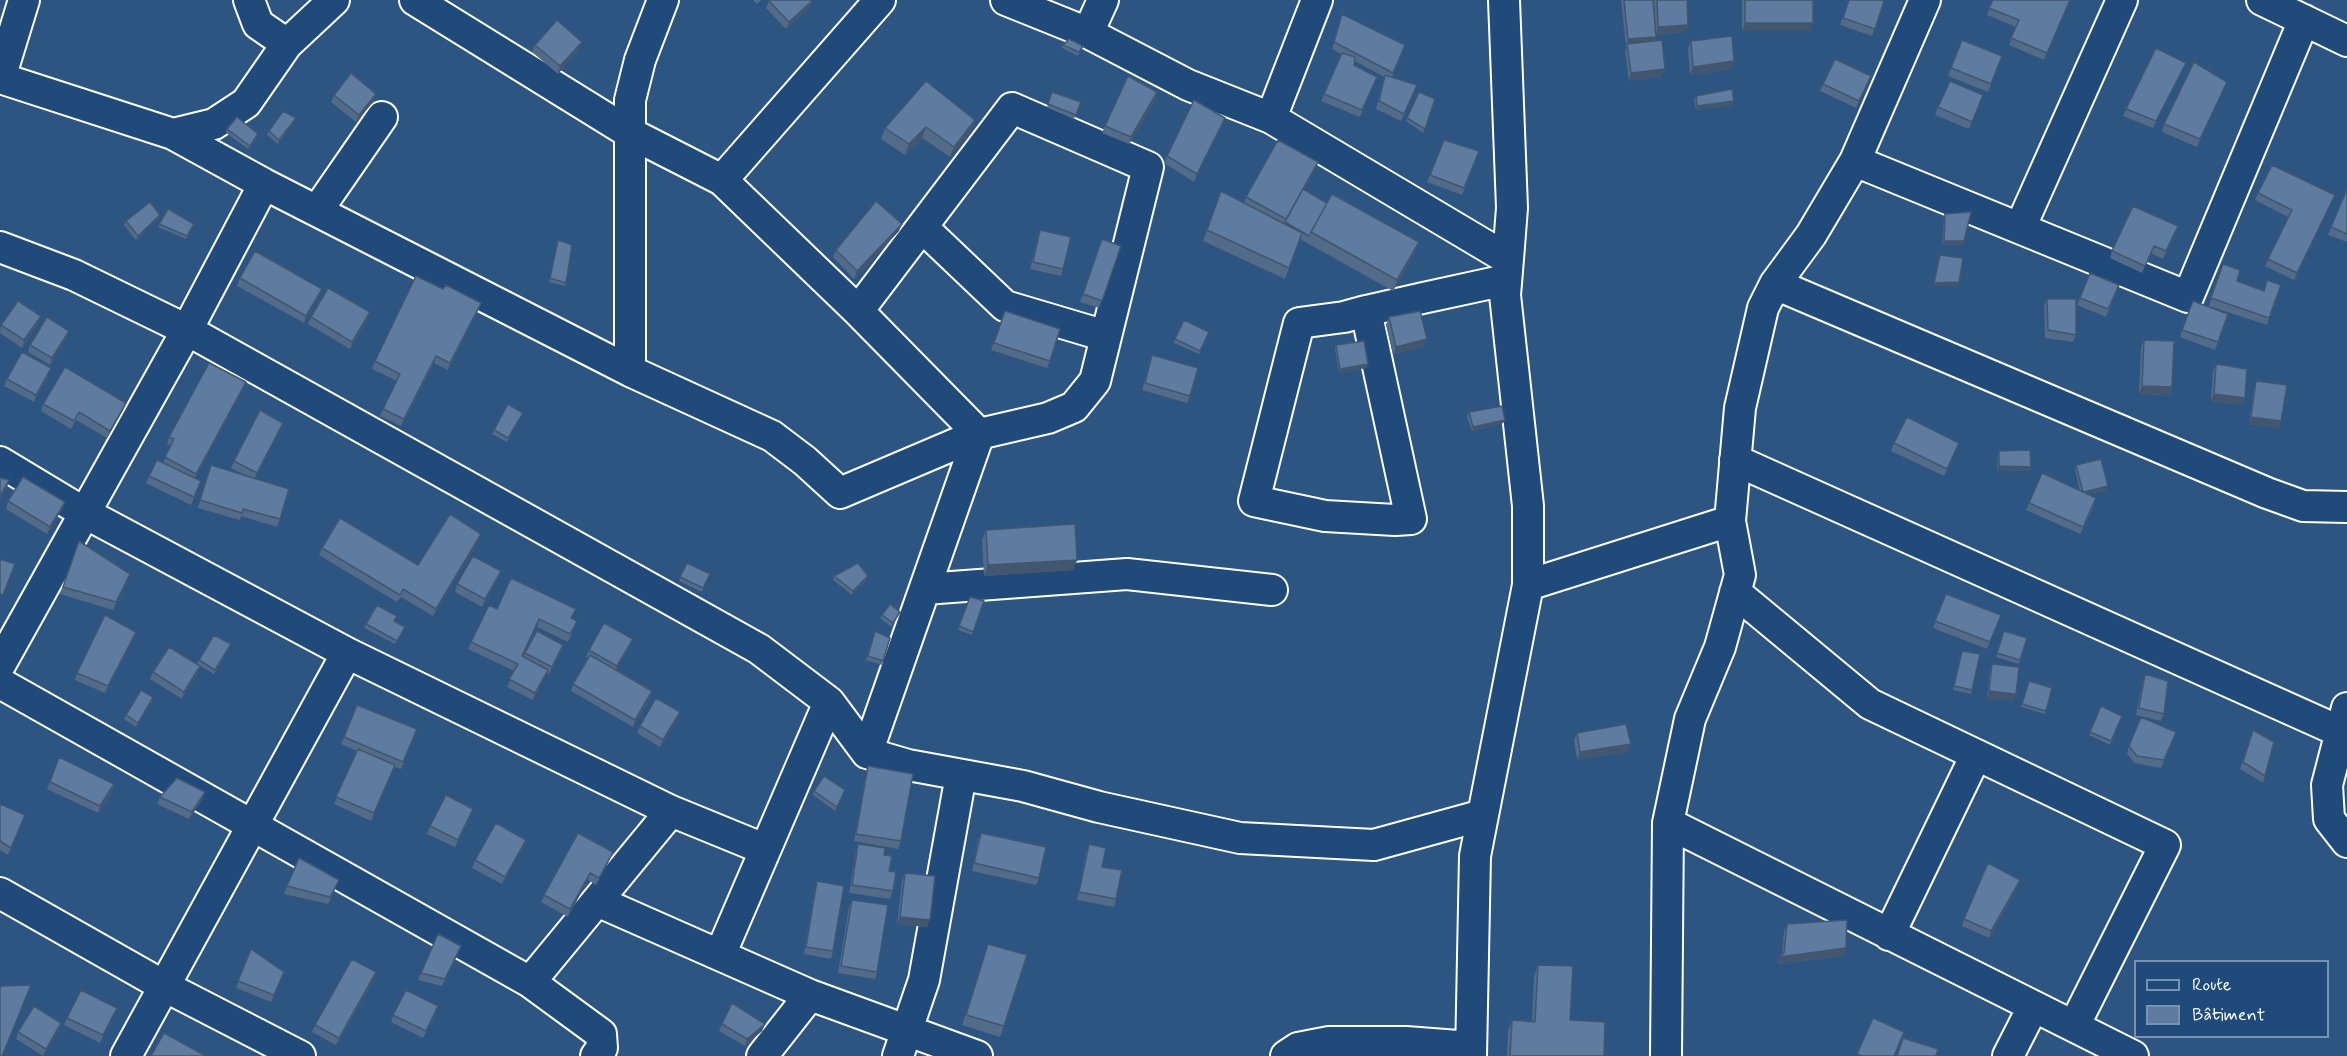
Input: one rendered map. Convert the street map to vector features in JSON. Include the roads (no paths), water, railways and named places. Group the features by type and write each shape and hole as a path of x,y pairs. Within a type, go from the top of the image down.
{"street":[{"path":"24,0 0,78 172,134 264,184 630,371 772,436 805,460 840,493 979,434 1048,418 1074,407 1095,381 1148,167 1012,108 858,311"},
{"path":"249,0 258,24 287,44"},
{"path":"172,134 214,124 246,103 287,44 334,0"},
{"path":"414,0 630,133 722,180 858,311 979,434"},
{"path":"630,371 630,100 640,60 663,0"},
{"path":"722,180 880,0"},
{"path":"1006,0 1088,33 1188,85 1271,118 1507,269"},
{"path":"1088,33 1102,0"},
{"path":"1271,118 1317,0"},
{"path":"1286,1056 1298,1048 1329,1042 1406,1042 1471,1052 1475,856 1528,585 1528,506 1505,294 1512,208 1504,0"},
{"path":"1666,1056 1668,823 1690,719 1720,647 1740,575 1730,521 1740,408 1763,308 1775,284 1811,235 1855,161 1925,0"},
{"path":"2020,228 2122,0"},
{"path":"2262,0 2347,41"},
{"path":"1855,161 2188,297 2304,20"},
{"path":"317,211 382,117"},
{"path":"0,664 83,512 187,330 264,184"},
{"path":"922,227 1005,306 1106,336"},
{"path":"0,248 74,275 187,330 759,649 830,702 867,753 908,765 1023,786 1099,807 1240,838 1374,844 1483,815"},
{"path":"1366,311 1411,519 1324,516 1254,501 1299,323 1366,311 1507,269"},
{"path":"1775,284 2267,494 2303,506 2346,515"},
{"path":"867,753 979,434"},
{"path":"1736,460 2344,720 2327,785 2329,819 2347,842"},
{"path":"0,462 83,512 346,653 671,811 764,849"},
{"path":"1528,585 1730,521"},
{"path":"925,589 1127,574 1272,590"},
{"path":"1735,592 1870,704 2165,845 2074,1024"},
{"path":"126,1056 346,653"},
{"path":"0,683 530,982 601,1034 602,1048 596,1056"},
{"path":"720,955 764,849 830,702"},
{"path":"1889,934 1976,755"},
{"path":"903,1043 924,980 962,775"},
{"path":"530,982 671,811"},
{"path":"1668,823 2033,1007 2074,1024 2133,1056"},
{"path":"0,893 164,986 300,1056"},
{"path":"597,901 810,995 903,1043 977,1056"},
{"path":"762,1056 810,995"},
{"path":"2008,1056 2033,1007"}]}
